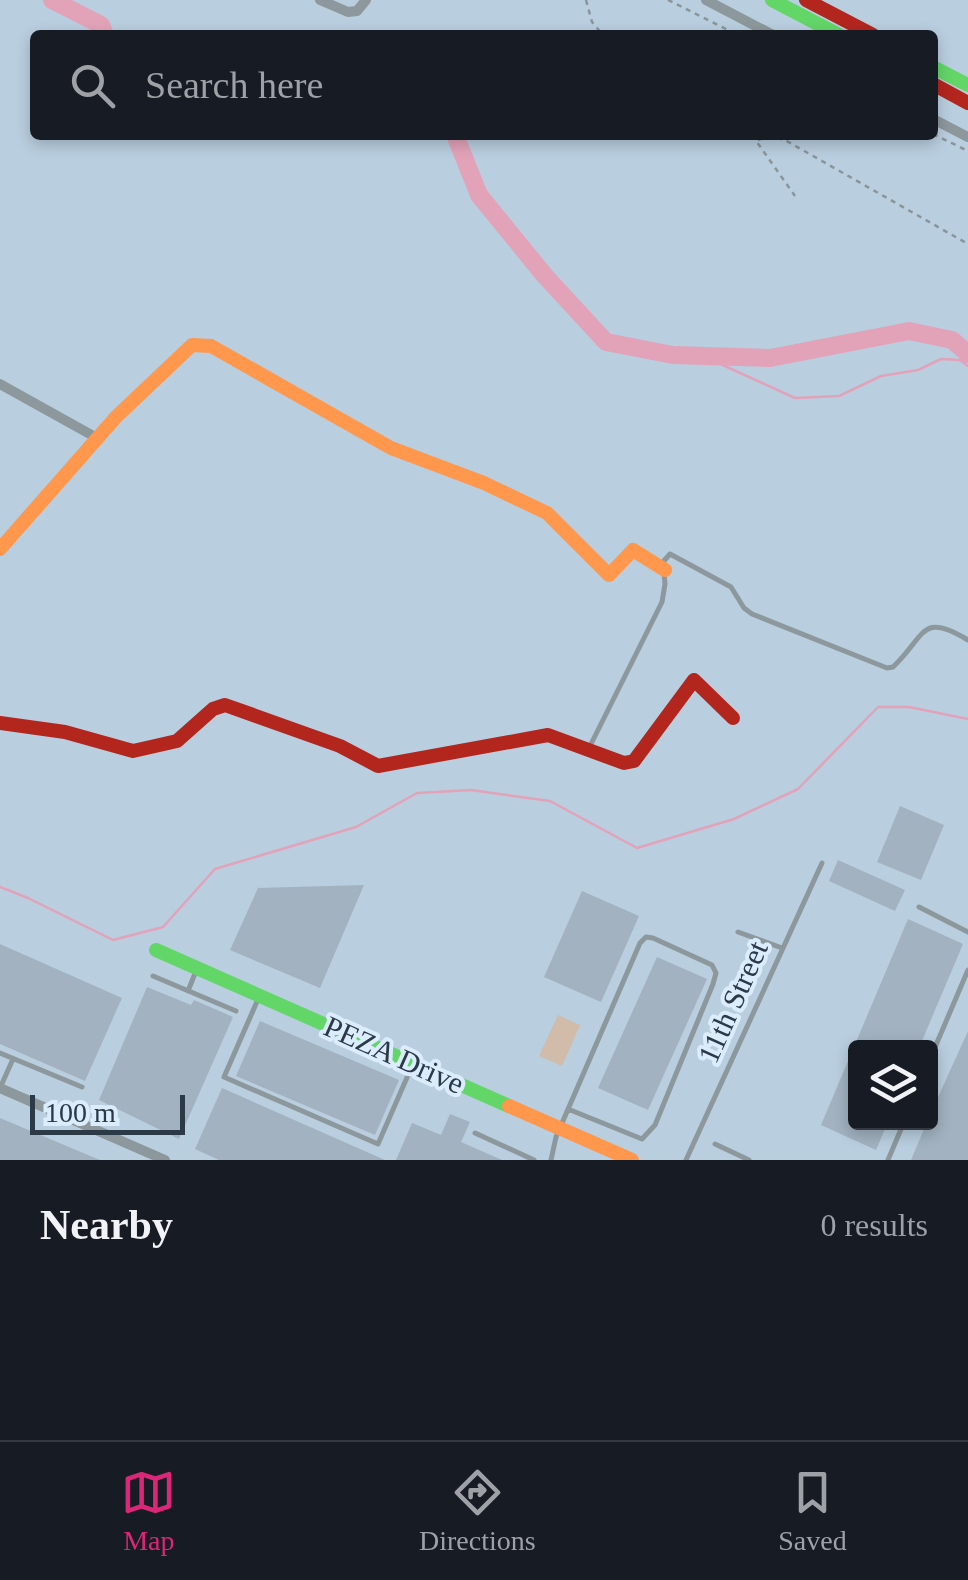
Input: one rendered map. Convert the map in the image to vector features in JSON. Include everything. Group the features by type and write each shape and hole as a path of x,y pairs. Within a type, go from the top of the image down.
{"main road":[{"path":"772,0 830,30"},
{"path":"806,0 863,30"},
{"path":"938,70 968,85"},
{"path":"938,87 968,103"},
{"path":"0,549 96,438 166,366 192,345 211,346 391,448 547,512 609,575 632,550 665,570"},
{"path":"0,724 65,732 132,750 177,741 213,709 225,705 340,746 378,766 548,735 624,762 634,761 694,680 732,718"},
{"name":"PEZA Drive","path":"156,950 632,1160"}],"street":[{"path":"320,0 348,12 357,11 366,0"},
{"path":"706,0 763,30"},
{"path":"938,122 968,138"},
{"path":"0,384 96,438"},
{"path":"0,1088 165,1160"}],"lane":[{"path":"588,749 662,602 664,559 673,554 731,588 752,614 887,668 936,625 968,640"},
{"name":"11th Street","path":"686,1160 822,863"},
{"path":"919,907 968,932"},
{"path":"738,932 782,948"},
{"path":"551,1160 560,1128 568,1109 640,943 646,937 653,938 712,965 716,974 714,984 647,1136 642,1140 568,1109"},
{"path":"188,990 197,968"},
{"path":"938,1040 968,970"},
{"path":"153,976 236,1011"},
{"path":"260,996 224,1076 378,1144 413,1063"},
{"path":"0,1053 82,1087"},
{"path":"0,1088 13,1058"},
{"path":"888,1160 901,1130"},
{"path":"475,1133 534,1160"},
{"path":"715,1144 749,1160"}],"path":[{"path":"586,0 592,22 599,30"},
{"path":"668,0 728,30"},
{"path":"938,137 968,152"},
{"path":"758,140 796,196"},
{"path":"785,140 968,244"}],"shaded area":[{"path":"558,1015 580,1025 562,1066 539,1056"}],"building":[{"path":"900,806 944,825 921,880 877,862"},
{"path":"838,860 905,890 895,911 829,881"},
{"path":"364,885 320,988 230,950 258,888"},
{"path":"582,891 639,916 601,1002 544,977"},
{"path":"908,919 963,944 922,1040 857,1040"},
{"path":"0,944 122,998 85,1081 0,1044"},
{"path":"657,957 707,979 648,1110 598,1088"},
{"path":"147,987 191,1005 194,1000 233,1017 179,1139 99,1100"},
{"path":"260,1021 399,1080 375,1135 236,1076"},
{"path":"968,1031 968,1160 911,1160 924,1130 938,1130 938,1097"},
{"path":"848,1061 848,1130 885,1130 876,1150 821,1125"},
{"path":"222,1088 385,1160 219,1160 195,1149"},
{"path":"450,1114 470,1122 461,1142 502,1160 396,1160 412,1123 441,1135"},
{"path":"0,1118 100,1160 0,1160"}],"waterway":[{"path":"52,0 101,25 103,30"},
{"path":"457,140 479,195 545,276 606,342 673,355 770,358 909,331 952,340 968,354"},
{"path":"703,356 795,398 839,396 881,376 918,370 941,359 960,360 968,366"},
{"path":"0,887 113,940 163,927 215,869 356,827 417,793 471,790 550,801 637,848 734,819 798,789 878,707 909,707 968,719"}],"traffic: fast":[{"path":"772,0 829,30"},
{"path":"938,70 968,85"},
{"path":"156,950 509,1106"}],"traffic: slow":[{"path":"0,549 116,417 192,345 211,346 391,448 484,483 547,513 609,575 633,550 665,570"},
{"path":"509,1106 632,1160"}],"traffic: jam":[{"path":"806,0 863,30"},
{"path":"938,87 968,103"},
{"path":"0,723 65,732 133,751 177,741 213,709 225,705 340,746 378,766 548,735 624,763 634,761 694,680 733,718"}]}
